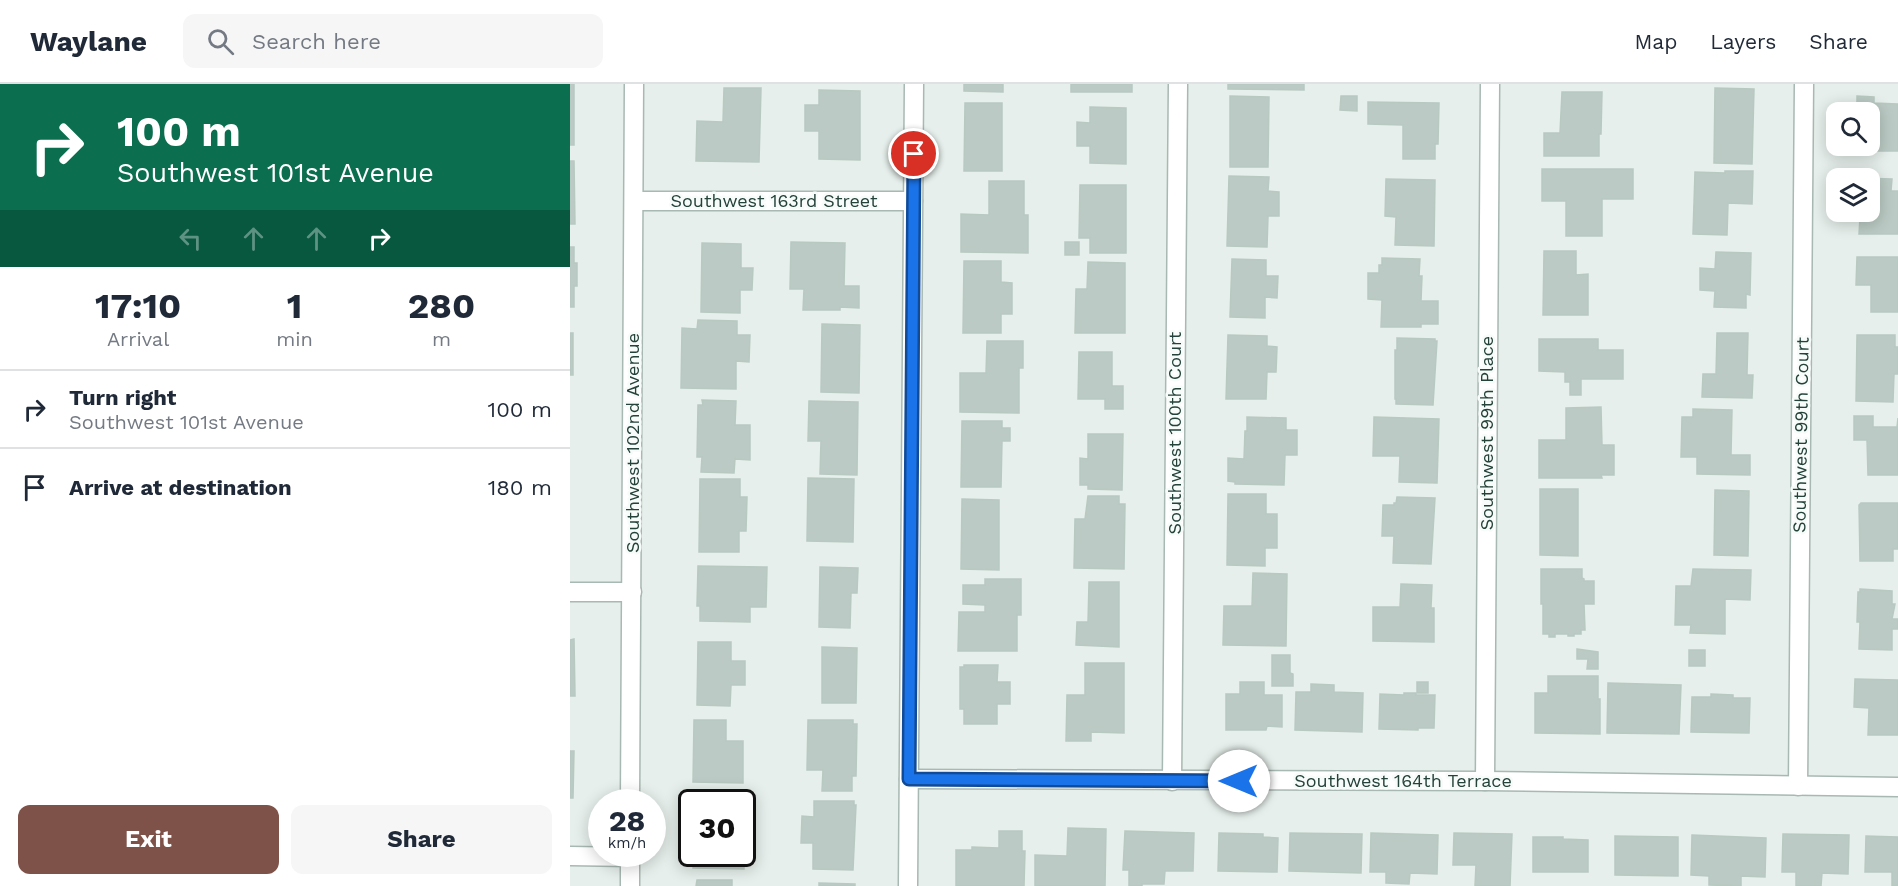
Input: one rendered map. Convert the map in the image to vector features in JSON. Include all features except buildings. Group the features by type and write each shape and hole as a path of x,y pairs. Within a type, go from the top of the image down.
{"street":[{"name":"Southwest 102nd Avenue","path":"630,789 634,84"},
{"path":"908,886 914,84"},
{"name":"Southwest 100th Court","path":"1172,781 1178,84"},
{"name":"Southwest 99th Place","path":"1485,781 1490,84"},
{"name":"Southwest 99th Court","path":"1798,786 1804,84"},
{"name":"Southwest 163rd Street","path":"634,201 913,201"},
{"path":"570,592 632,592"},
{"name":"Southwest 164th Terrace","path":"909,779 1485,781 1898,787"},
{"path":"570,856 588,856"},
{"path":"630,867 630,886"}],"route":[{"path":"914,154 909,779 1239,781"}]}
